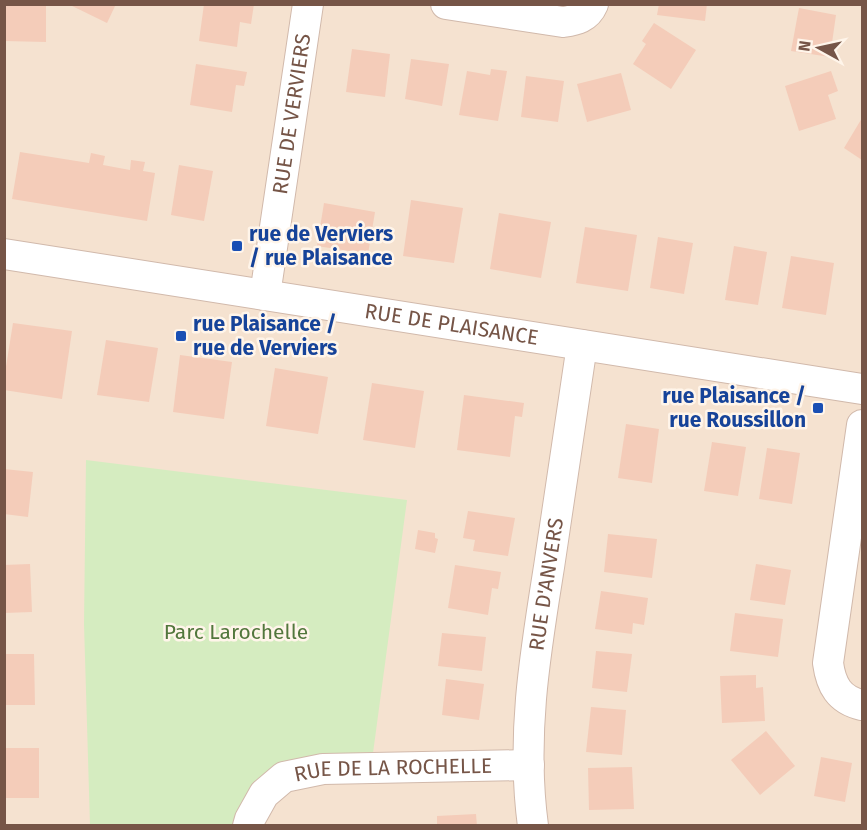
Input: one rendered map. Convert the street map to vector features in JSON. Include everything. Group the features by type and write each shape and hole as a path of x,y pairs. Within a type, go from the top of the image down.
{"street":[{"name":"RUE DE VERVIERS","path":"266,295 308,4"},
{"path":"446,4 563,22 578,20 591,9 593,4"},
{"name":"RUE DE PLAISANCE","path":"4,254 862,389"},
{"name":"RUE D'ANVERS","path":"533,825 528,730 535,655 582,345"},
{"path":"862,425 828,663 830,678 840,694 854,704 862,705"},
{"name":"RUE DE LA ROCHELLE","path":"248,825 264,794 284,777 323,769 529,765"}],"shaded area":[{"path":"5,5 862,5 862,825 5,825"}],"green space":[{"name":"Parc Larochelle","path":"86,460 407,500 371,768 284,777 248,825 90,825 84,624"}],"building":[{"path":"4,4 46,4 46,42 4,41"},
{"path":"68,4 116,4 107,23"},
{"path":"204,4 254,4 251,24 240,22 237,47 199,41"},
{"path":"659,4 707,4 705,21 657,15"},
{"path":"799,8 836,15 830,57 791,51"},
{"path":"654,23 696,50 671,89 633,64 646,44 642,41"},
{"path":"352,49 390,54 385,97 346,92"},
{"path":"411,59 449,64 442,106 405,99"},
{"path":"196,64 247,72 244,86 236,85 232,112 190,105"},
{"path":"491,69 507,71 498,121 459,115 467,71 490,75"},
{"path":"831,71 838,91 828,95 836,119 799,131 785,86"},
{"path":"621,73 631,110 587,122 577,84"},
{"path":"526,76 564,81 558,122 521,117"},
{"path":"862,118 862,160 844,148"},
{"path":"20,152 89,163 91,153 105,156 103,165 130,170 131,160 145,162 143,171 155,173 147,221 12,199"},
{"path":"179,165 213,171 204,221 171,215"},
{"path":"411,200 463,208 454,263 403,256"},
{"path":"324,203 375,212 368,254 317,246"},
{"path":"499,213 551,222 541,278 490,269"},
{"path":"585,227 637,235 628,291 576,283"},
{"path":"658,237 693,243 684,294 650,288"},
{"path":"734,246 767,252 758,305 725,300"},
{"path":"791,256 834,263 826,315 782,308"},
{"path":"13,323 72,331 62,399 4,390"},
{"path":"106,340 158,348 149,402 97,395"},
{"path":"180,355 232,362 224,419 173,412"},
{"path":"275,368 328,377 318,434 266,426"},
{"path":"372,383 424,391 415,448 363,440"},
{"path":"464,395 524,403 522,417 515,416 510,457 457,450"},
{"path":"626,424 659,429 652,483 618,478"},
{"path":"712,442 746,447 738,496 704,491"},
{"path":"767,448 800,453 792,504 759,499"},
{"path":"4,469 33,472 28,517 4,514"},
{"path":"468,511 515,518 508,556 473,551 475,540 463,538"},
{"path":"418,530 435,533 435,538 438,539 435,553 415,549"},
{"path":"608,534 657,539 652,578 604,572"},
{"path":"30,564 32,612 4,613 4,565"},
{"path":"756,564 791,570 785,605 750,600"},
{"path":"455,565 501,572 498,589 492,588 488,615 448,608"},
{"path":"601,591 648,598 644,625 633,623 632,634 595,629"},
{"path":"735,613 783,619 778,657 730,651"},
{"path":"442,633 486,637 482,671 438,666"},
{"path":"596,651 632,654 627,692 592,688"},
{"path":"4,654 34,654 35,705 4,705"},
{"path":"756,675 756,688 763,687 765,721 722,723 720,676"},
{"path":"446,679 484,684 479,720 442,715"},
{"path":"591,707 626,710 622,755 586,752"},
{"path":"766,731 795,766 760,795 731,760"},
{"path":"4,748 39,748 39,798 4,798"},
{"path":"821,757 852,763 845,802 814,796"},
{"path":"632,767 634,809 589,810 588,768"},
{"path":"476,814 477,826 437,826 437,816"}],"place":[{"name":"rue de Verviers / rue Plaisance","path":"237,246"},
{"name":"rue Plaisance / rue de Verviers","path":"181,336"},
{"name":"rue Plaisance / rue Roussillon","path":"818,408"}]}
